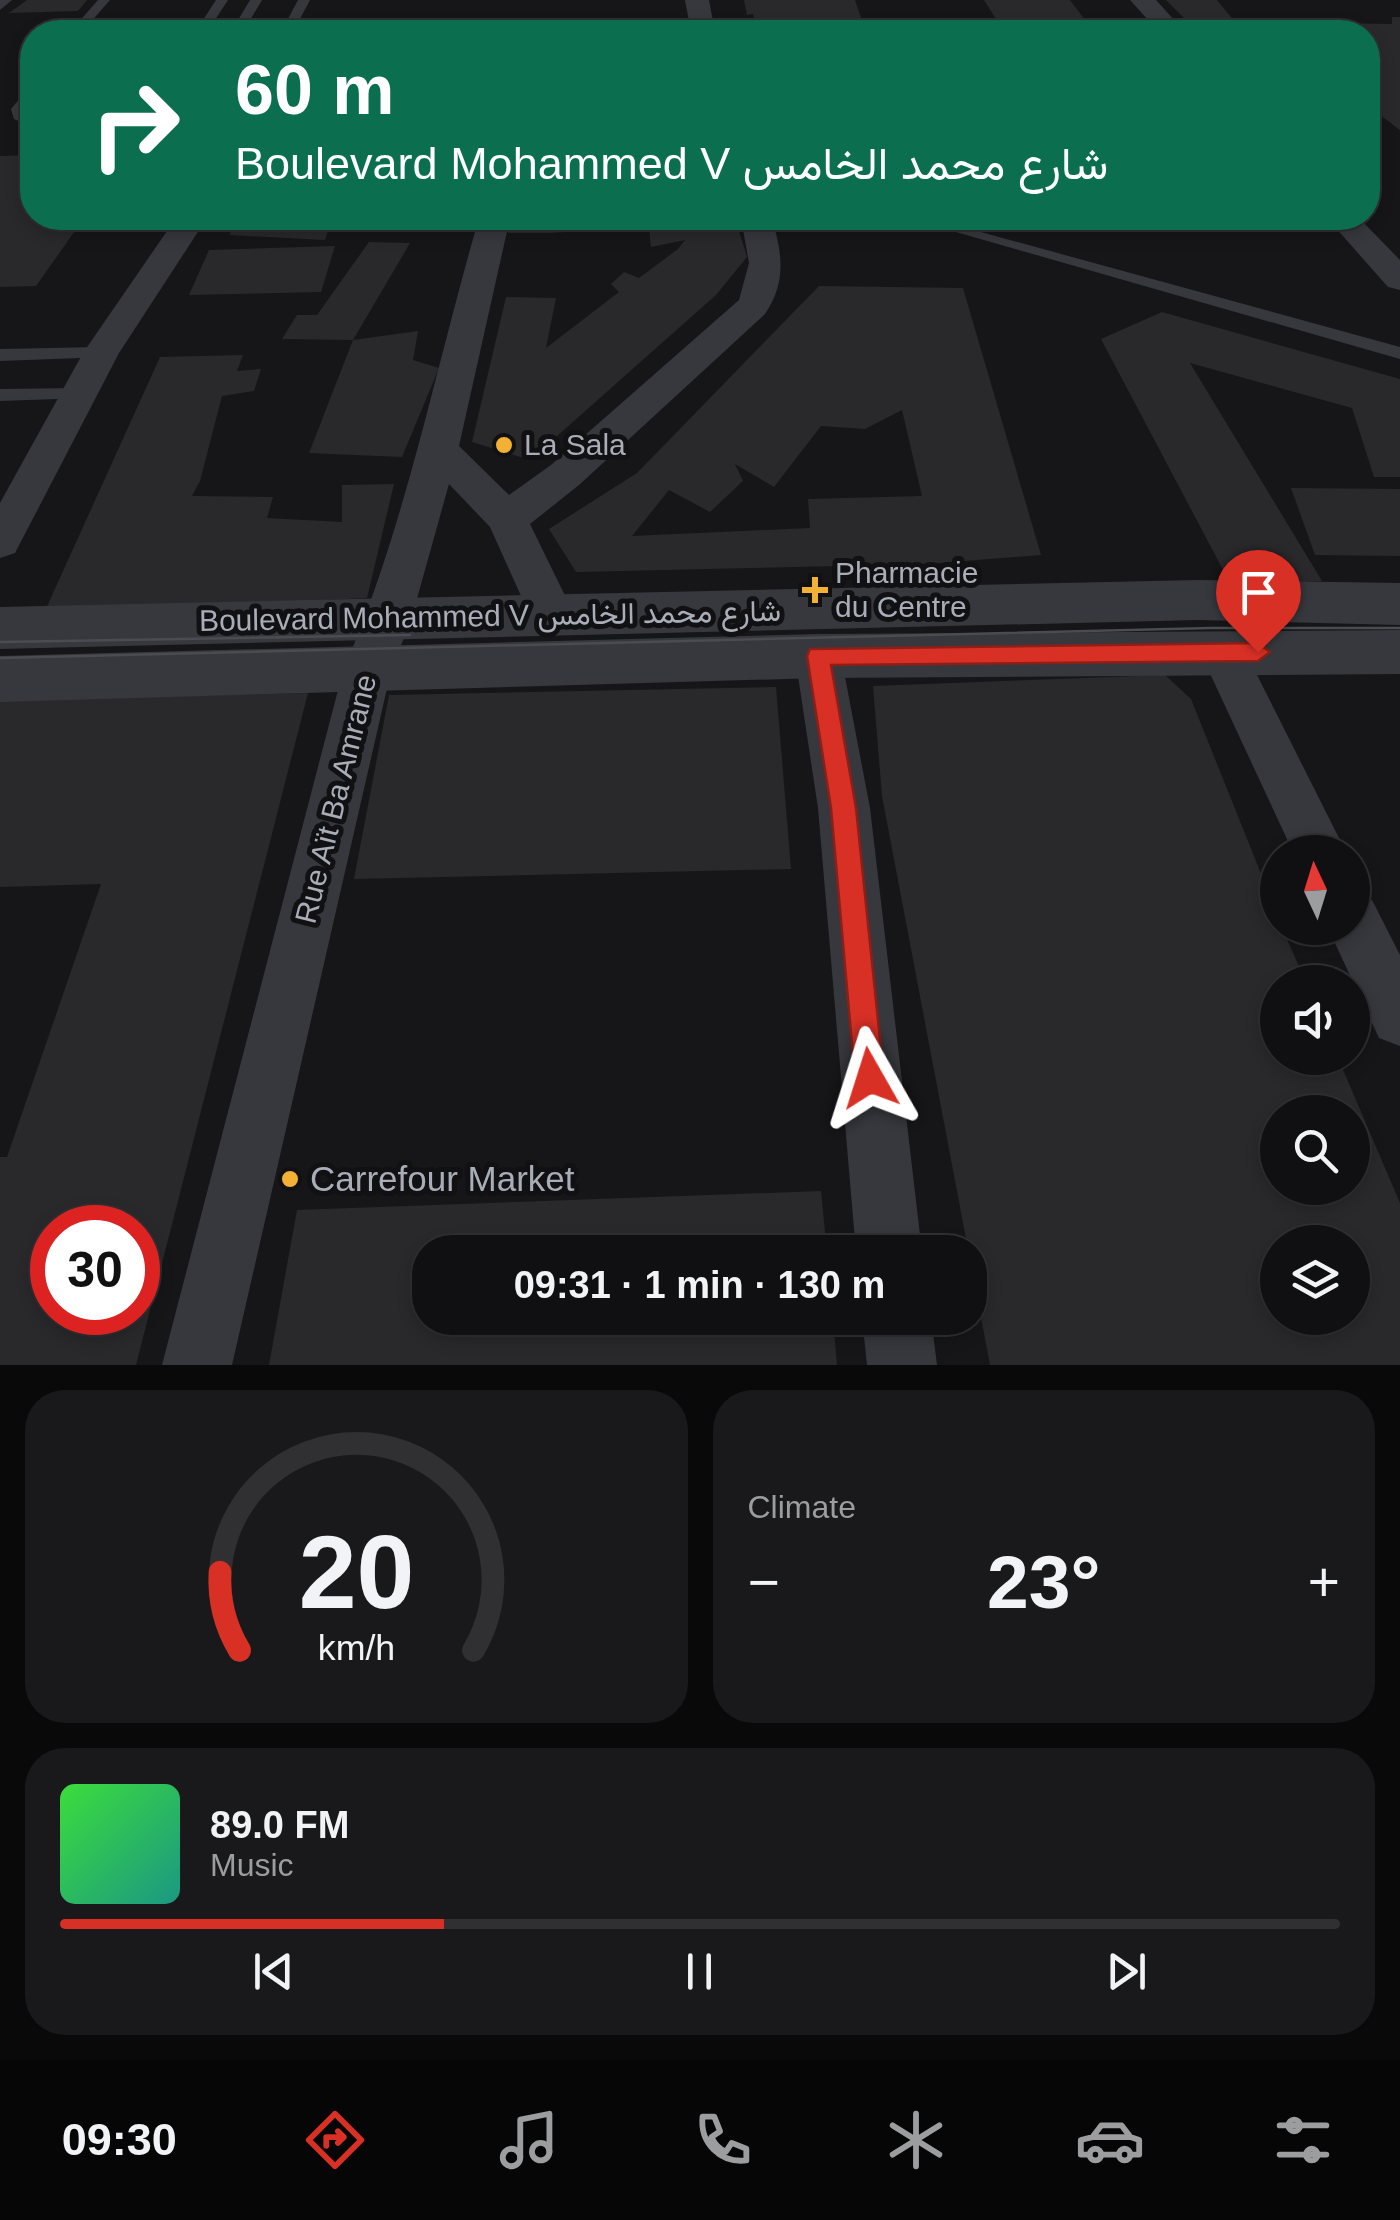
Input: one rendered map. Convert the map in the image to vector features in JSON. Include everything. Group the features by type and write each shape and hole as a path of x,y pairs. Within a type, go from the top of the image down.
{"street":[{"path":"1142,0 1161,20"},
{"path":"0,542 102,353 181,230"},
{"name":"Rue Aït Ba Amrane","path":"197,1365 377,645 438,449 491,230"},
{"path":"507,519 566,475 753,306 764,290 767,275 768,259 760,230"},
{"path":"1353,230 1400,280"},
{"path":"438,449 507,519 551,614"},
{"name":"Boulevard Mohammed V شارع محمد الخامس","path":"0,679 377,645 551,614 1198,600 1400,604"},
{"name":"Boulevard Mohammed V شارع محمد الخامس","path":"0,628 377,645 818,656 1400,652"},
{"path":"1223,652 1312,835"},
{"path":"818,656 844,808 887,1235"},
{"path":"1365,945 1400,1017"},
{"path":"898,1335 902,1365"}],"lane":[{"path":"0,7 6,0"},
{"path":"86,20 104,0"},
{"path":"959,230 1400,353"},
{"path":"0,355 102,353"},
{"path":"0,395 79,394"}],"building":[{"path":"27,0 87,0 78,11 9,13"},
{"path":"744,0 855,0 862,20 754,20 753,14 747,15"},
{"path":"984,0 1070,0 1085,20 996,20"},
{"path":"1166,0 1217,0 1233,20 1186,20"},
{"path":"1392,17 1400,17 1400,130 1380,115 1380,24 1392,24"},
{"path":"20,155 20,230 76,230 36,286 0,287 0,156"},
{"path":"232,230 328,230 325,240 229,235"},
{"path":"508,230 596,230 550,233 508,233"},
{"path":"649,230 739,230 747,257 716,295 530,460 472,442 506,297 556,298 546,348 619,292 611,284 624,272 639,278 685,240 651,247"},
{"path":"369,242 410,243 353,340 282,339 297,315 317,315"},
{"path":"335,246 321,292 189,295 209,250"},
{"path":"819,286 963,288 1041,555 926,564 576,572 549,529 637,473","holes":["902,410 922,496 808,499 810,528 632,536 669,490 710,512 743,481 735,464 774,487 821,426 865,429"]},
{"path":"1162,312 1400,379 1400,477 1374,477 1352,408 1190,363 1322,581 1231,585 1101,339"},
{"path":"418,331 413,360 439,368 402,457 309,453 353,340"},
{"path":"243,355 237,371 261,369 254,391 222,396 200,481 192,496 273,497 267,518 342,522 342,485 394,484 367,598 44,613 160,357"},
{"path":"1291,488 1400,489 1400,556 1315,555"},
{"path":"1165,675 1191,699 1260,871 1260,945 1290,945 1298,965 1260,965 1260,1075 1345,1075 1354,1095 1260,1095 1260,1205 1370,1205 1370,1133 1400,1203 1400,1365 990,1365 984,1335 987,1235 965,1235 882,796 873,686"},
{"path":"776,687 791,869 354,879 389,695"},
{"path":"308,693 160,1271 160,1205 30,1205 30,1335 144,1335 136,1365 0,1365 0,1157 7,1157 101,884 0,887 0,701"},
{"path":"821,1191 825,1235 412,1235 412,1335 834,1335 837,1365 269,1365 297,1210"}],"tram line":[{"path":"0,658 1211,628 1400,628"},
{"path":"0,642 410,635"}],"place":[{"name":"La Sala","path":"504,445"},
{"name":"Pharmacie du Centre","path":"815,590"},
{"name":"Carrefour Market","path":"290,1179"}],"route":[{"path":"870,1078 844,808 818,656 1258,652"}]}
